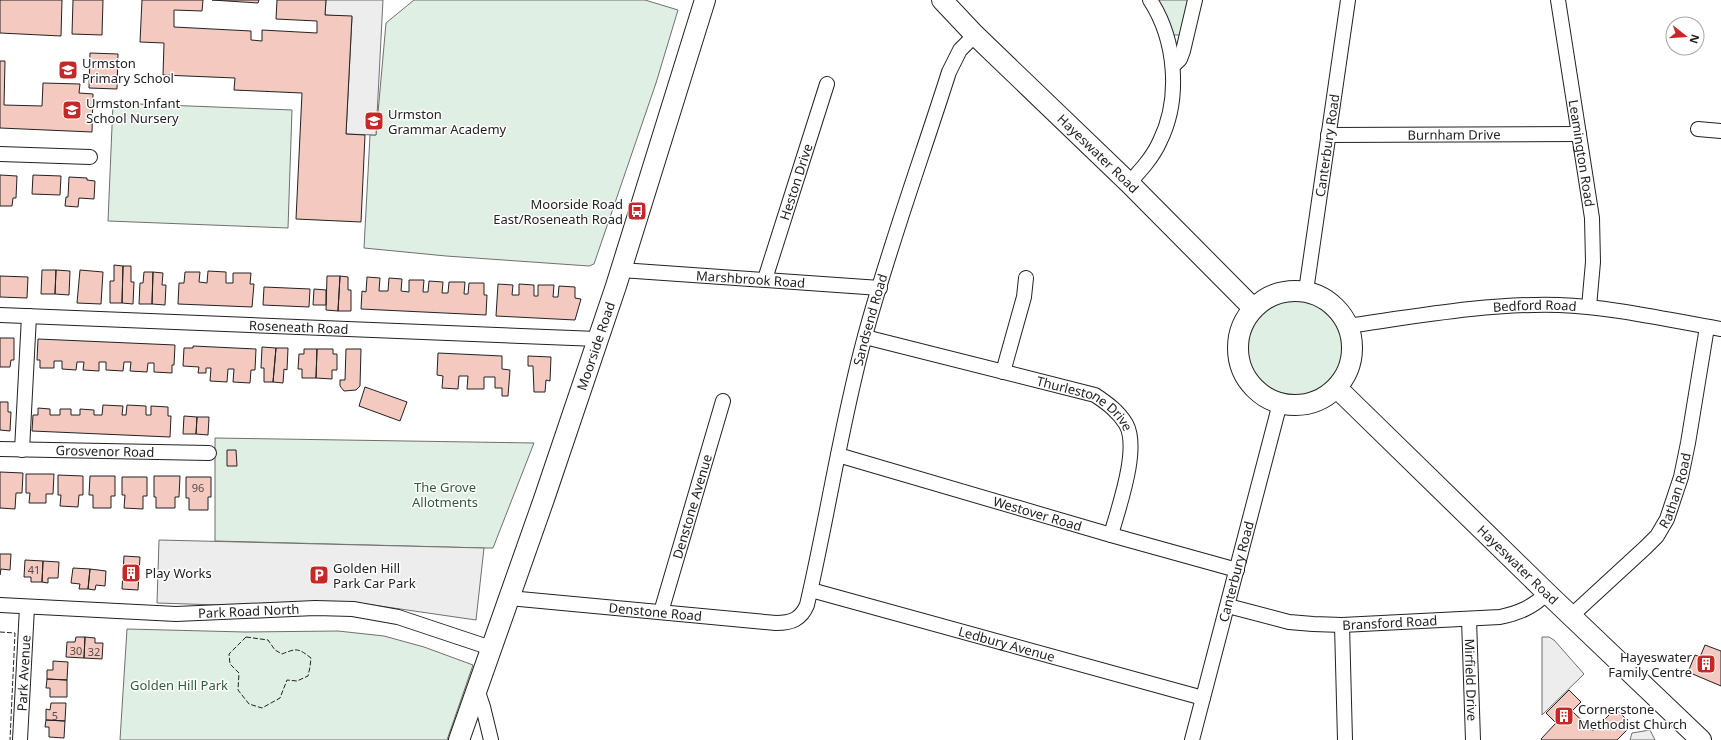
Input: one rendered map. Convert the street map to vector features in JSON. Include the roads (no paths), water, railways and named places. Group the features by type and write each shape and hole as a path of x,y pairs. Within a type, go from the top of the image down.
{"main road":[{"name":"Moorside Road","path":"459,740 621,270 705,0"},
{"name":"Hayeswater Road","path":"942,0 975,35 1129,183 1253,308"},
{"path":"1286,291 1306,291 1324,298 1334,306 1348,326 1352,339 1350,367 1336,388 1325,397 1312,403 1298,405 1280,403 1263,396 1251,384 1242,370 1238,354 1238,338 1244,322 1253,308 1267,298 1286,291"},
{"name":"Hayeswater Road","path":"1336,388 1701,740"}],"street":[{"path":"1129,183 1145,165 1160,141 1172,96 1173,66 1168,37 1159,15 1150,0"},
{"path":"1173,66 1180,59 1183,51 1195,0"},
{"name":"Canterbury Road","path":"1306,291 1348,0"},
{"name":"Leamington Road","path":"1558,0 1592,218 1594,240 1592,284 1589,307"},
{"name":"Sandsend Road","path":"800,617 807,604 811,590 838,455 865,337 949,72 960,50 975,35"},
{"name":"Heston Drive","path":"765,279 827,84"},
{"path":"1698,129 1721,131"},
{"name":"Burnham Drive","path":"1328,135 1579,134"},
{"path":"0,154 90,157"},
{"name":"Marshbrook Road","path":"621,270 880,288"},
{"path":"1003,372 1024,297 1026,278"},
{"name":"Bedford Road","path":"1348,326 1498,307 1559,305 1589,307 1721,329"},
{"name":"Roseneath Road","path":"0,315 598,338"},
{"path":"22,450 29,316"},
{"name":"Rathan Road","path":"1571,616 1657,536 1667,518 1681,477 1707,327"},
{"name":"Thurlestone Drive","path":"865,337 1095,395 1113,407 1126,425 1130,447 1129,468 1111,535"},
{"name":"Denstone Avenue","path":"661,612 723,401"},
{"name":"Canterbury Road","path":"1192,740 1280,403"},
{"name":"Grosvenor Road","path":"0,449 209,453"},
{"name":"Westover Road","path":"838,455 1111,535 1237,570"},
{"name":"Ledbury Avenue","path":"811,590 1203,698"},
{"name":"Bransford Road","path":"1228,606 1289,622 1342,625 1500,617 1517,614 1528,608 1547,593"},
{"name":"Denstone Road","path":"509,598 776,623 794,621 800,617"},
{"name":"Park Road North","path":"0,605 176,614 315,608 353,609 398,617 491,648"},
{"name":"Park Avenue","path":"20,740 27,607"},
{"name":"Mirfield Drive","path":"1469,619 1473,740"},
{"path":"1342,625 1345,740"},
{"path":"477,689 491,740"}],"place":[{"name":"Urmston Primary School","path":"68,70"},
{"name":"Urmston Infant School Nursery","path":"72,110"},
{"name":"Urmston Grammar Academy","path":"374,121"},
{"name":"Moorside Road East/Roseneath Road","path":"637,211"},
{"name":"Play Works","path":"131,573"},
{"name":"Golden Hill Park Car Park","path":"319,575"},
{"name":"Hayeswater Family Centre","path":"1706,664"},
{"name":"Cornerstone Methodist Church","path":"1564,716"}],"park label":[{"name":"The Grove Allotments","path":"445,494"},
{"name":"Golden Hill Park","path":"179,685"}]}
